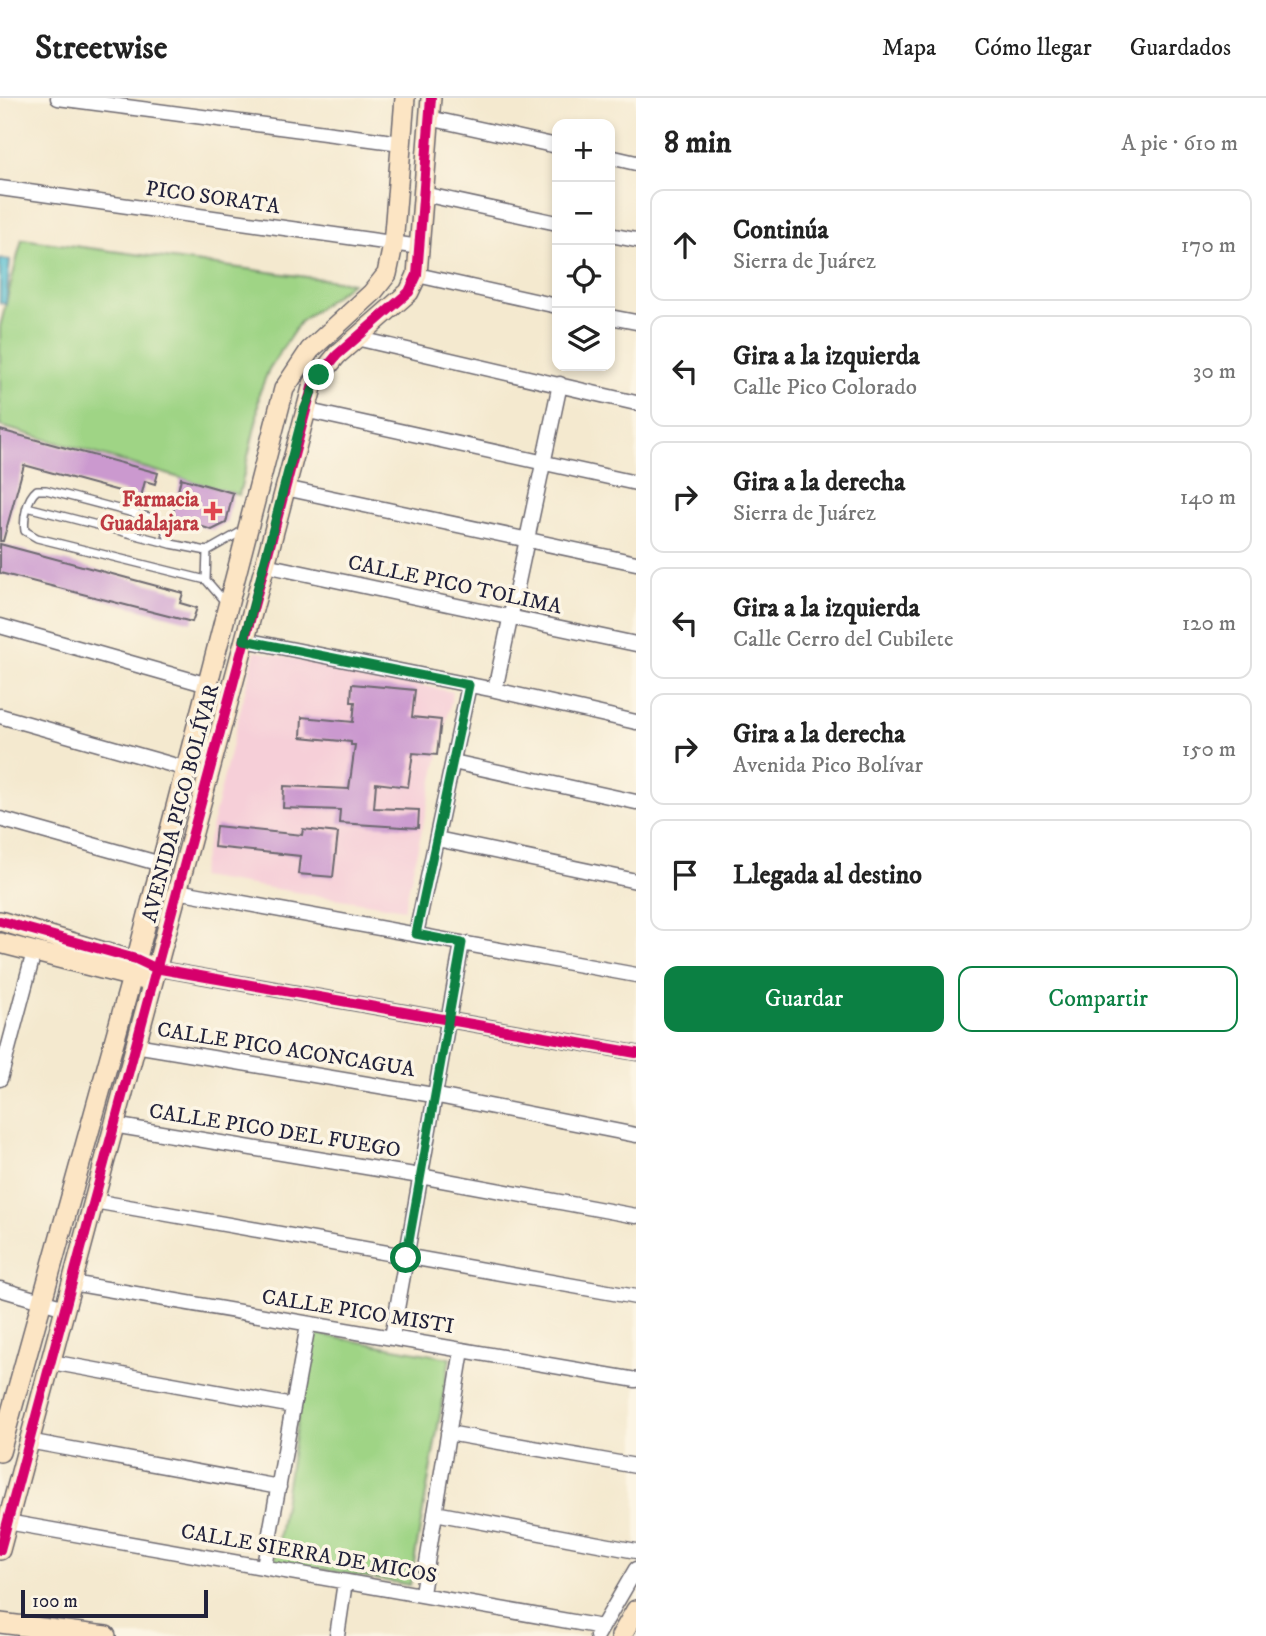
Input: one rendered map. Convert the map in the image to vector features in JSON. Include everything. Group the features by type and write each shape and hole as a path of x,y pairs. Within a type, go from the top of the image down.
{"street":[{"path":"58,98 401,143"},
{"name":"AVENIDA PICO BOLÍVAR","path":"0,1452 134,968 288,380 315,344 384,279 393,245 405,98"},
{"name":"AVENIDA PICO BOLÍVAR","path":"0,1550 265,565 304,410 319,375 356,338 403,299 417,275 431,98"},
{"path":"429,118 552,145"},
{"path":"615,158 636,163"},
{"name":"PICO SORATA","path":"0,188 420,247"},
{"path":"423,194 552,222"},
{"path":"615,236 636,240"},
{"path":"417,275 552,305"},
{"path":"615,318 636,322"},
{"path":"356,338 636,403"},
{"path":"495,690 560,384"},
{"path":"304,410 544,460 636,483"},
{"path":"285,488 636,563"},
{"name":"CALLE PICO TOLIMA","path":"265,565 636,644"},
{"path":"0,626 208,685"},
{"path":"244,640 495,690 636,722"},
{"path":"416,934 469,685"},
{"path":"0,716 187,769"},
{"path":"453,762 636,802"},
{"path":"0,819 161,864"},
{"path":"437,839 636,881"},
{"path":"177,891 636,975"},
{"path":"0,921 153,975 636,1053"},
{"path":"0,943 34,952 134,968"},
{"path":"392,1336 462,943"},
{"path":"0,1079 5,1041 34,952"},
{"name":"CALLE PICO ACONCAGUA","path":"135,1045 433,1095 636,1135"},
{"name":"CALLE PICO DEL FUEGO","path":"113,1125 419,1176 636,1216"},
{"path":"94,1201 636,1297"},
{"name":"CALLE PICO MISTI","path":"72,1283 636,1380"},
{"path":"0,1289 65,1308"},
{"path":"264,1566 308,1325"},
{"path":"422,1593 463,1350"},
{"path":"51,1362 293,1406"},
{"path":"448,1433 636,1466"},
{"path":"28,1441 279,1487"},
{"path":"435,1513 636,1551"},
{"name":"CALLE SIERRA DE MICOS","path":"7,1522 422,1593 600,1631"},
{"path":"600,1631 636,1569"},
{"path":"337,1636 345,1581"},
{"path":"621,1636 636,1610"},
{"path":"0,1623 106,1636"}],"lane":[{"path":"171,544 160,521 59,492 37,490 31,495 27,507 24,528 28,535 205,580 229,606"},
{"path":"27,507 207,551 250,527"},
{"path":"205,580 207,551"}],"shaded area":[{"path":"255,651 453,692 404,909 199,877"}],"green space":[{"path":"22,239 352,283 300,322 269,369 259,394 257,418 239,495 0,426 0,327"},
{"path":"311,1333 450,1358 410,1585 275,1561"}],"water":[{"path":"0,259 10,260 6,304 0,303"}],"building":[{"path":"0,430 158,473 155,484 145,481 141,497 24,465 3,541 0,541"},
{"path":"181,478 233,493 226,523 212,530 172,517"},
{"path":"0,544 183,593 180,603 197,608 192,622 0,573"},
{"path":"352,684 415,690 412,717 441,720 437,755 413,753 408,787 376,783 374,808 419,810 418,828 339,823 340,810 283,808 284,786 349,789 355,745 351,745 351,742 301,737 302,717 353,722 355,702 351,702"},
{"path":"216,826 302,835 303,829 338,833 333,877 298,874 300,856 214,847"}],"cycle path":[{"path":"0,1550 313,384 337,355 409,292 417,275 431,98"},
{"path":"0,921 136,959 155,968 636,1053"}],"place":[{"name":"Farmacia Guadalajara","path":"213,511"}],"route":[{"path":"319,375 304,410 244,640 469,685 416,934 462,943 406,1258"}]}
